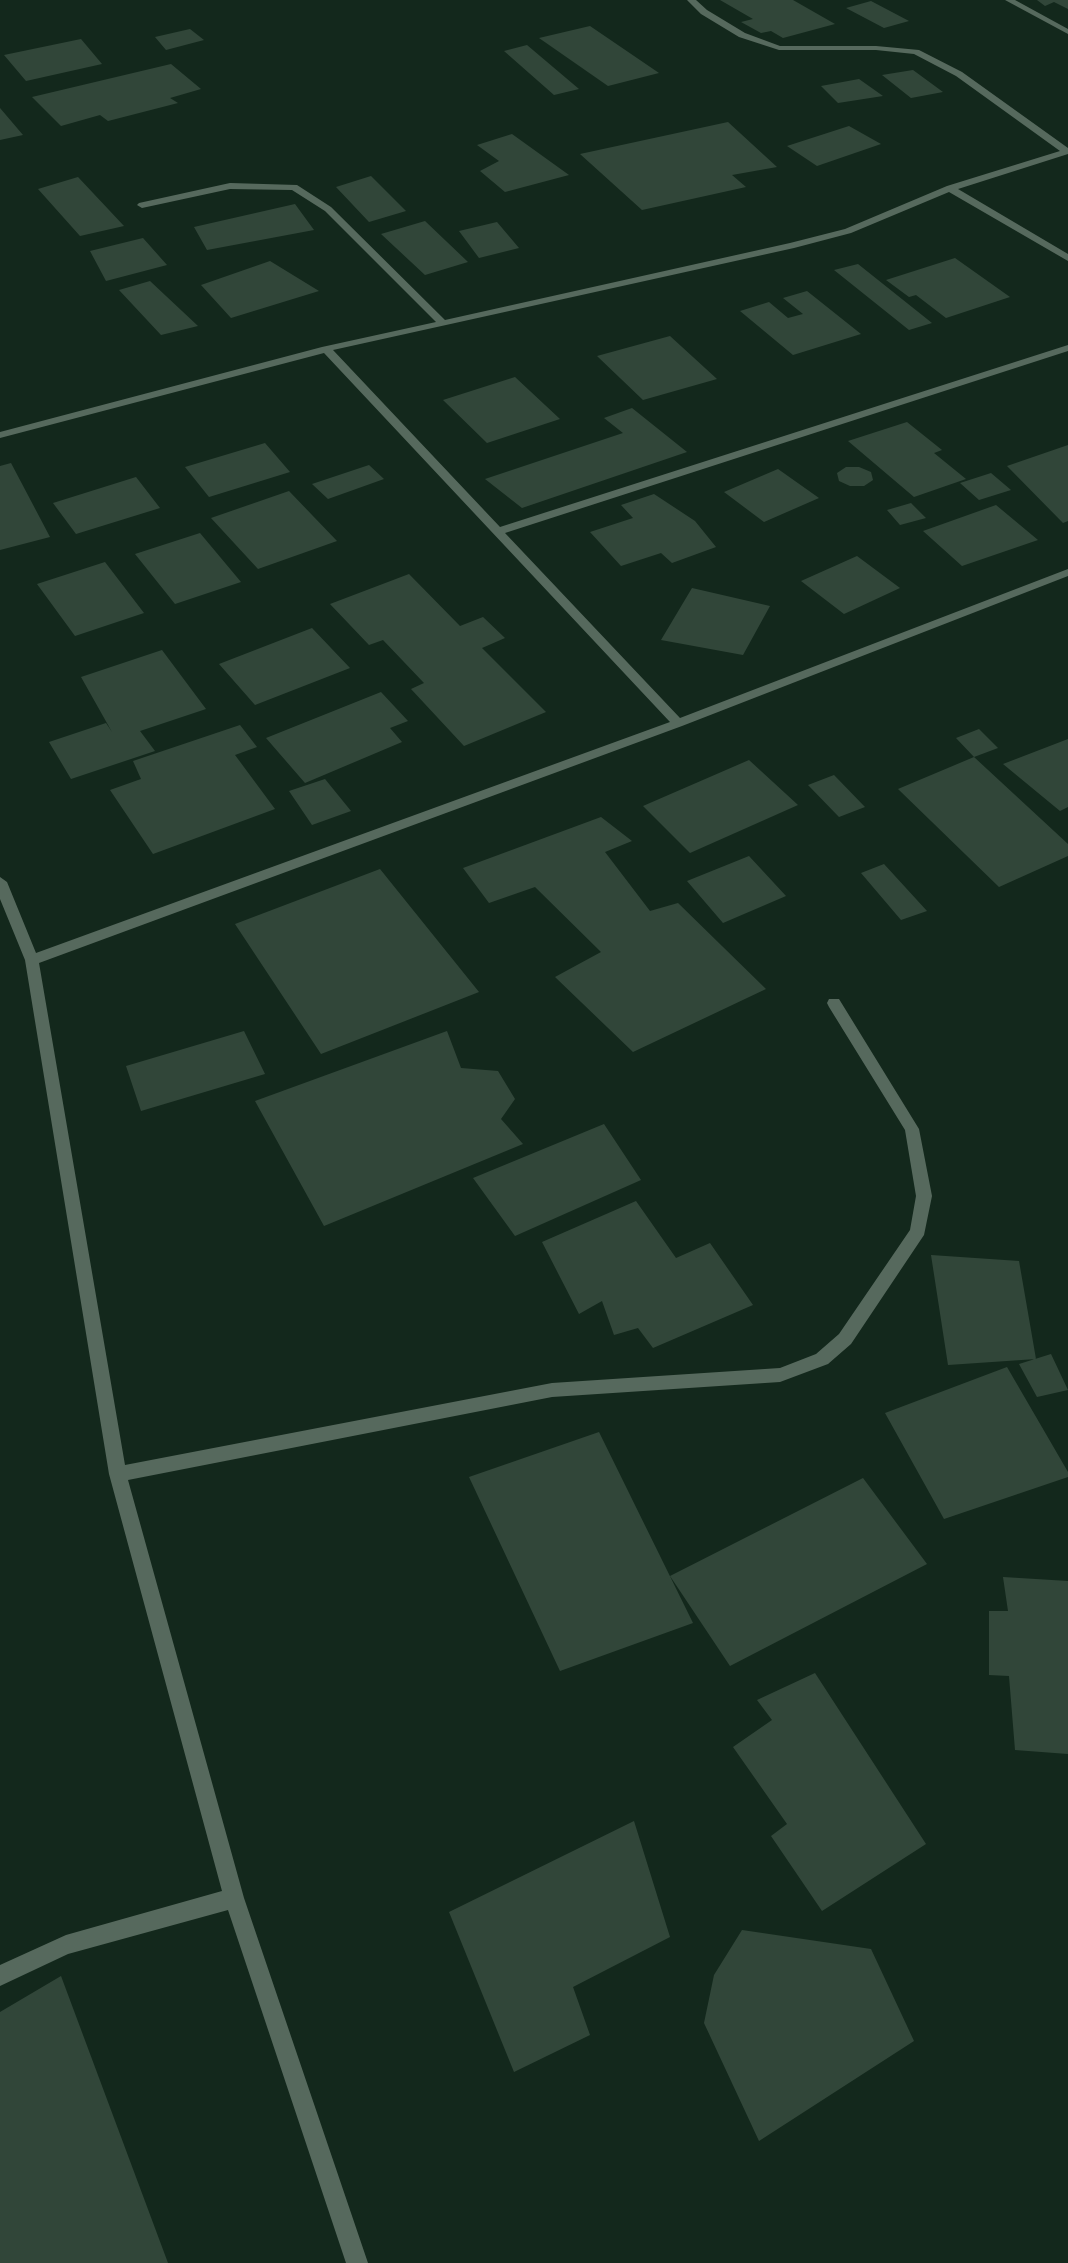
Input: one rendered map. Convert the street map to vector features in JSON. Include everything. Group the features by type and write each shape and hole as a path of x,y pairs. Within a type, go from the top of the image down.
{"street":[{"path":"691,0 704,12 742,35 779,48 876,48 916,52 959,74 1067,151"},
{"path":"1009,0 1068,32"},
{"path":"0,435 326,349 791,246 848,231 950,188 1067,151"},
{"path":"142,205 230,186 294,187 328,209 392,275 443,323"},
{"path":"950,188 1068,258"},
{"path":"499,531 1068,348"},
{"path":"326,349 678,723"},
{"path":"32,960 678,723 1068,572"},
{"path":"0,882 32,960 118,1474 234,1898 357,2263"},
{"path":"118,1474 552,1390 780,1375 822,1359 845,1339 918,1231 924,1196 912,1129 834,1003"},
{"path":"0,1976 66,1945 234,1898"}],"building":[{"path":"720,0 793,0 835,24 783,38 771,31 761,33 741,22 753,19"},
{"path":"1037,0 1068,0 1068,9 1054,2 1045,6"},
{"path":"871,1 909,21 884,28 846,8"},
{"path":"590,26 659,73 608,86 539,38"},
{"path":"190,29 204,40 166,50 155,37"},
{"path":"81,39 102,64 26,81 4,55"},
{"path":"527,45 579,89 554,95 504,51"},
{"path":"171,64 201,89 170,98 178,103 108,121 100,115 61,126 32,97"},
{"path":"913,70 943,92 911,98 882,75"},
{"path":"859,79 883,96 838,103 821,86"},
{"path":"0,108 23,135 0,140"},
{"path":"728,122 777,167 732,175 746,187 642,210 580,154"},
{"path":"849,126 881,144 817,166 787,146"},
{"path":"512,134 569,175 505,192 480,171 499,161 477,145"},
{"path":"371,176 406,211 369,222 336,187"},
{"path":"78,177 124,226 80,236 38,189"},
{"path":"295,204 314,230 207,250 194,227"},
{"path":"425,221 468,262 425,275 381,234"},
{"path":"497,222 519,248 479,258 459,231"},
{"path":"143,238 167,265 106,281 90,251"},
{"path":"955,258 1010,297 946,318 916,295 909,297 886,280"},
{"path":"270,261 319,291 231,318 201,285"},
{"path":"858,264 932,323 909,330 834,270"},
{"path":"150,281 198,326 161,335 119,290"},
{"path":"807,291 861,334 793,355 740,311 769,302 788,318 803,314 783,298"},
{"path":"670,336 717,379 643,400 597,356"},
{"path":"515,377 560,419 487,443 443,400"},
{"path":"632,408 687,452 522,508 485,479 623,433 604,418"},
{"path":"907,422 942,450 934,453 966,479 914,497 848,441"},
{"path":"265,443 290,472 209,497 185,467"},
{"path":"1068,445 1068,521 1063,523 1007,466"},
{"path":"11,463 50,537 0,550 0,466"},
{"path":"369,465 384,479 328,499 312,484"},
{"path":"846,467 859,467 871,472 873,480 864,486 850,486 839,481 837,473"},
{"path":"778,469 819,498 764,522 724,492"},
{"path":"991,473 1011,490 979,500 960,483"},
{"path":"136,477 160,508 76,534 53,503"},
{"path":"289,491 337,541 258,569 211,518"},
{"path":"654,494 695,521 716,547 672,563 661,553 621,566 590,532 633,518 621,505"},
{"path":"911,503 926,518 900,525 887,510"},
{"path":"996,505 1038,540 962,566 923,531"},
{"path":"200,533 241,582 175,604 135,554"},
{"path":"857,556 900,588 844,614 801,581"},
{"path":"105,562 144,613 75,636 37,584"},
{"path":"409,574 460,626 483,617 505,638 482,648 546,712 464,746 411,689 424,683 383,640 369,645 330,604"},
{"path":"692,588 770,606 743,655 661,640"},
{"path":"312,628 350,668 255,705 219,664"},
{"path":"162,650 206,709 140,731 155,751 71,779 49,742 106,723 112,732 81,677"},
{"path":"381,692 408,721 390,728 402,742 305,783 266,738"},
{"path":"240,725 257,747 235,755 275,809 153,854 110,790 141,779 133,761"},
{"path":"979,729 998,748 974,757 956,738"},
{"path":"1068,739 1068,807 1060,811 1003,764"},
{"path":"974,757 1068,844 1068,856 999,887 898,789"},
{"path":"749,760 798,805 690,853 643,806"},
{"path":"834,775 865,807 839,817 808,785"},
{"path":"325,779 351,811 312,825 289,791"},
{"path":"601,817 632,841 605,852 650,911 678,903 766,989 633,1052 555,977 601,952 535,887 489,903 463,868"},
{"path":"749,856 786,896 723,923 687,881"},
{"path":"884,864 927,911 901,920 861,873"},
{"path":"380,869 479,992 321,1054 235,924"},
{"path":"244,1031 265,1074 141,1111 126,1066"},
{"path":"447,1031 461,1068 498,1071 515,1099 501,1119 523,1144 324,1226 255,1101"},
{"path":"604,1124 641,1180 515,1236 473,1178"},
{"path":"636,1201 676,1258 710,1243 753,1305 653,1348 638,1328 614,1335 602,1301 579,1314 542,1242"},
{"path":"931,1255 1019,1261 1036,1359 948,1365"},
{"path":"1051,1354 1068,1390 1037,1397 1019,1364"},
{"path":"1007,1367 1068,1472 1068,1477 944,1519 885,1413"},
{"path":"599,1432 693,1623 560,1671 469,1477"},
{"path":"863,1478 927,1564 730,1666 670,1576"},
{"path":"1003,1577 1068,1581 1068,1754 1015,1750 1009,1676 989,1675 989,1611 1008,1611"},
{"path":"815,1673 926,1844 822,1911 771,1836 787,1824 733,1747 772,1720 757,1700"},
{"path":"634,1821 670,1937 573,1987 590,2035 514,2072 449,1912"},
{"path":"742,1930 871,1949 914,2041 759,2141 704,2023 714,1975"},
{"path":"61,1976 168,2263 0,2263 0,2012"}]}
